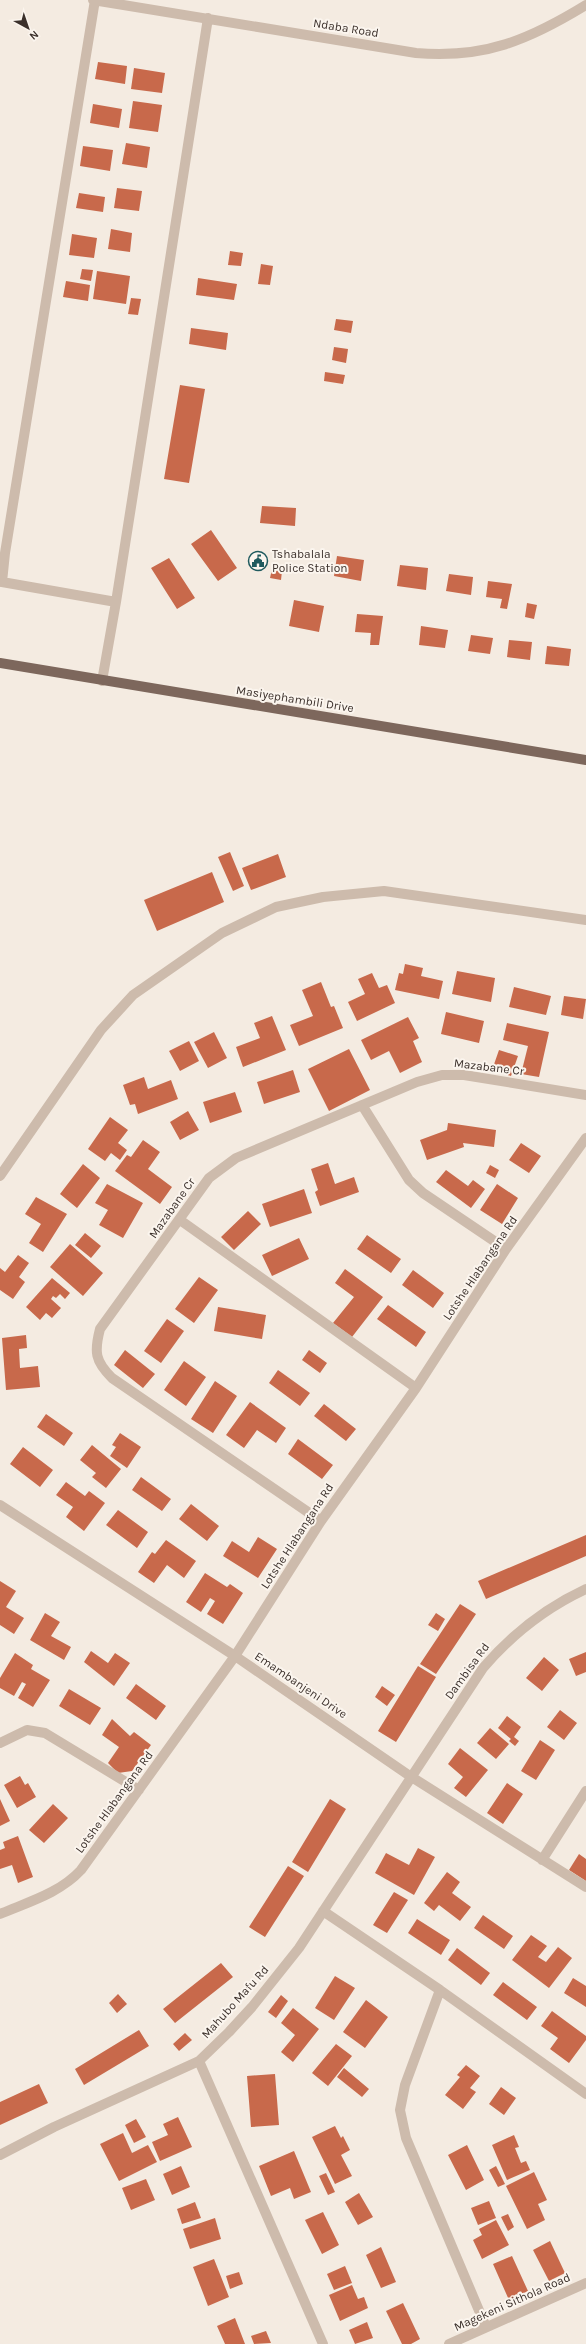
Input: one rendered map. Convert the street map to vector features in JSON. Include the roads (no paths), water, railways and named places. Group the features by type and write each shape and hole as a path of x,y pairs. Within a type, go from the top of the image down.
{"main road":[{"name":"Masiyephambili Drive","path":"0,663 586,760"}],"street":[{"name":"Ndaba Road","path":"94,0 416,53 441,55 469,53 498,48 531,35 586,5"},
{"path":"94,0 5,553 2,582 116,602"},
{"path":"102,681 116,602 208,18"},
{"path":"0,1176 101,1030 133,995 222,933 263,913 276,908 323,897 384,891 586,920"},
{"name":"Mazabane Cr","path":"321,1521 112,1378 101,1367 96,1355 100,1329 209,1178 221,1167 236,1158 417,1082 442,1075 486,1078 586,1095"},
{"path":"362,1105 409,1180 423,1193 506,1250"},
{"name":"Lotshe Hlabangana Rd","path":"0,1914 70,1882 139,1790 235,1656 321,1521 416,1388 506,1250 586,1138"},
{"path":"180,1220 416,1388"},
{"name":"Emambanjeni Drive","path":"0,1505 235,1656 410,1776 586,1887"},
{"name":"Dambisa Rd","path":"410,1776 483,1668 498,1650 532,1619 561,1601 586,1589"},
{"path":"0,1743 27,1730 45,1733 139,1790"},
{"name":"Mahubo Mafu Rd","path":"0,2155 54,2126 199,2060 252,2007 299,1948 410,1776"},
{"path":"542,1860 586,1791"},
{"path":"323,1912 440,1990 586,2094"},
{"path":"440,1990 405,2085 400,2110 406,2138 486,2327"},
{"path":"199,2060 323,2344"},
{"name":"Magekeni Sithola Road","path":"449,2344 586,2283"}],"place":[{"name":"Tshabalala Police Station","path":"258,561"}]}
